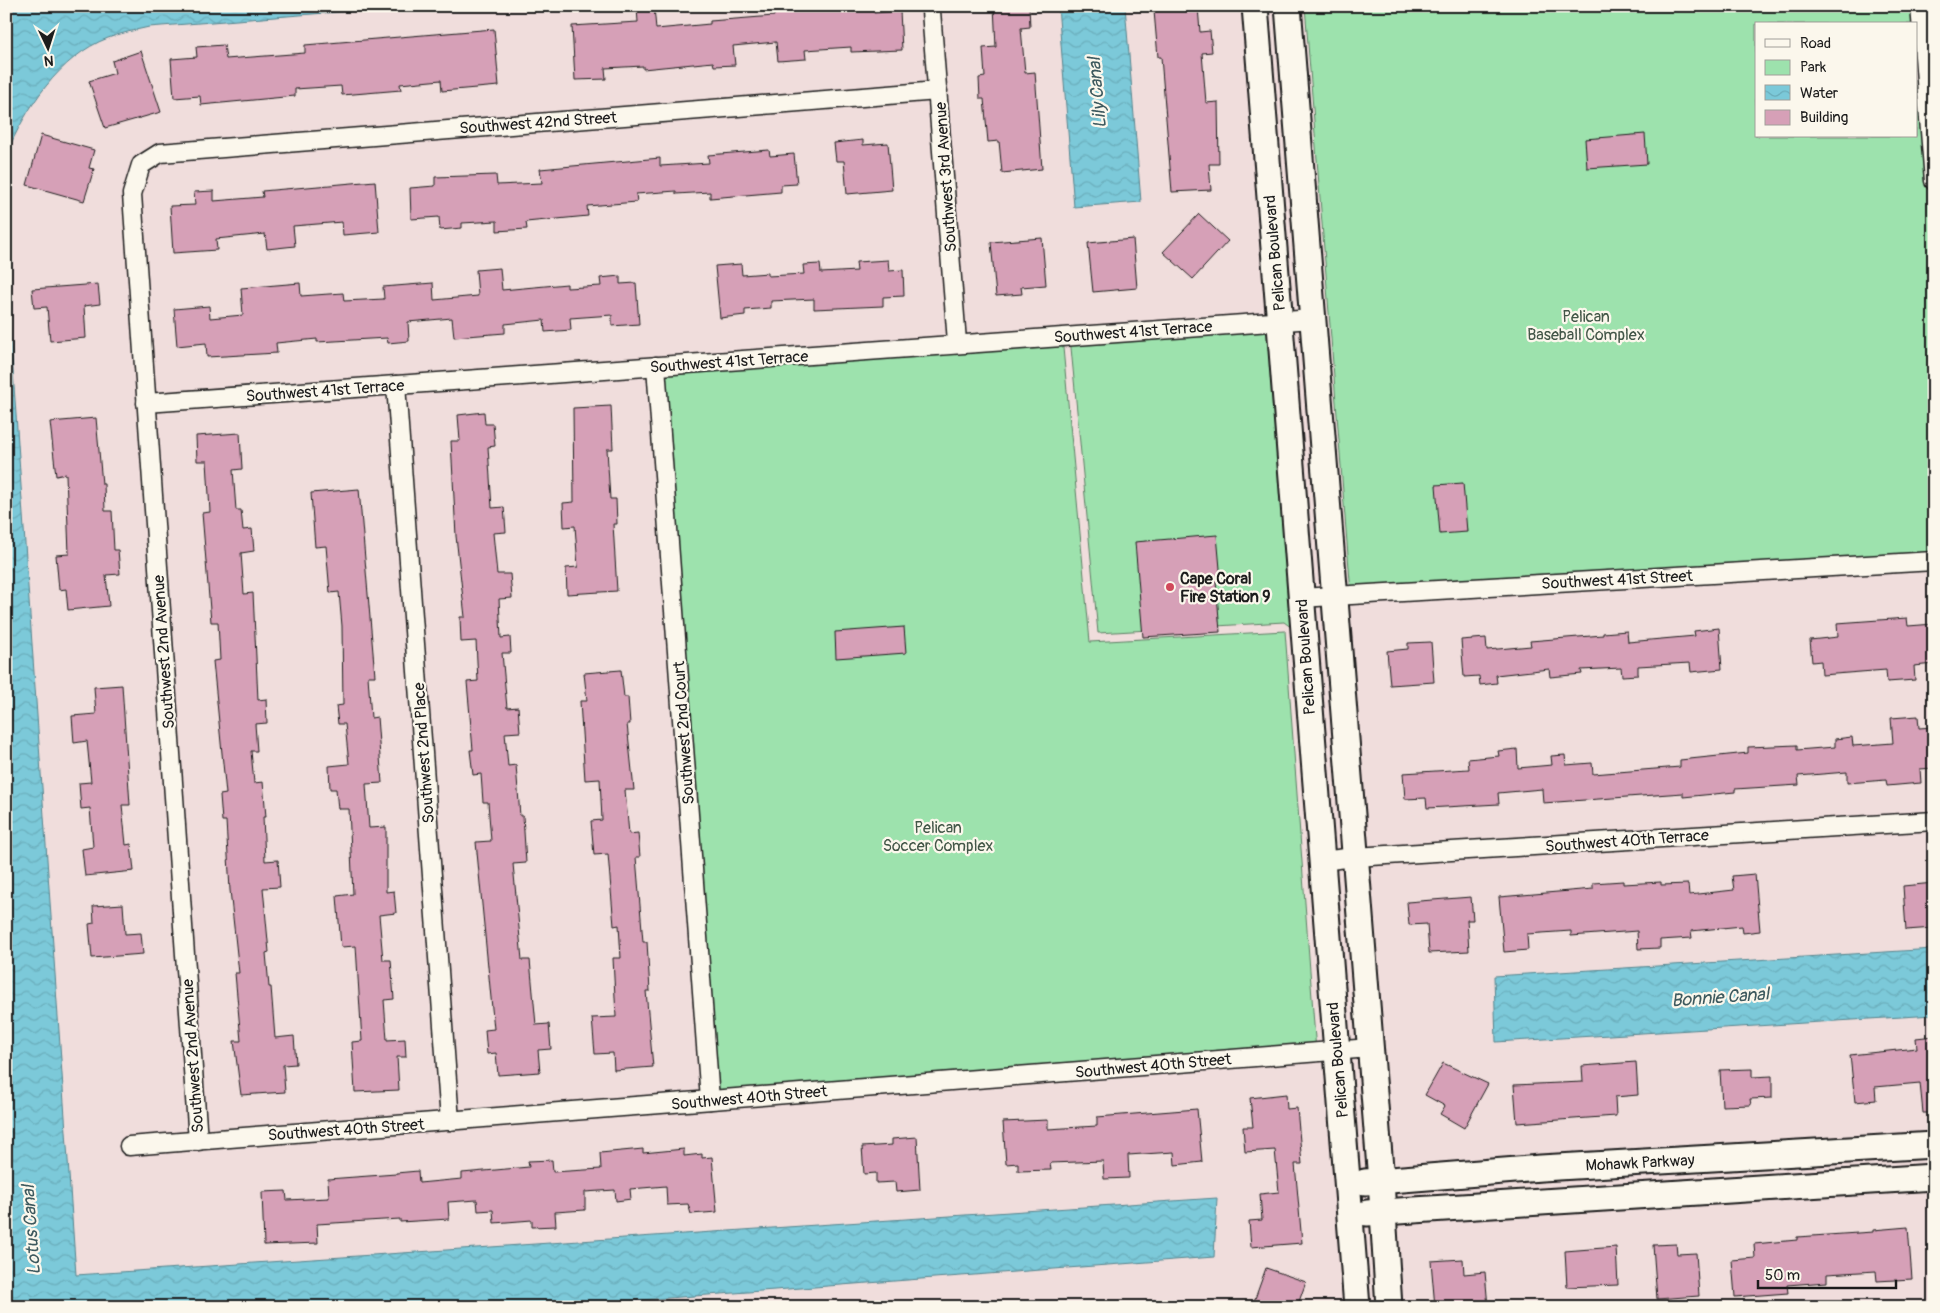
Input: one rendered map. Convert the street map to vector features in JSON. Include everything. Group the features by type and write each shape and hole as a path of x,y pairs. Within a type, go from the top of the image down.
{"street":[{"name":"Pelican Boulevard","path":"1255,6 1357,1307"},
{"name":"Pelican Boulevard","path":"1288,6 1381,1181 1389,1307"},
{"path":"1920,6 1934,181"},
{"name":"Southwest 3rd Avenue","path":"932,11 957,342"},
{"name":"Southwest 42nd Street","path":"142,164 160,154 938,91"},
{"name":"Southwest 2nd Avenue","path":"142,164 132,194 198,1141"},
{"name":"Southwest 41st Terrace","path":"146,403 957,342 1102,335 1313,319"},
{"name":"Southwest 2nd Court","path":"656,366 710,1100"},
{"name":"Southwest 2nd Place","path":"396,384 450,1121"},
{"name":"Southwest 41st Street","path":"1300,598 1934,561"},
{"name":"Southwest 40th Terrace","path":"1321,861 1355,857 1934,821"},
{"name":"Southwest 40th Street","path":"128,1146 1370,1048"},
{"name":"Mohawk Parkway","path":"1347,1184 1541,1168 1934,1144"},
{"name":"Mohawk Parkway","path":"1349,1214 1934,1177"}],"green space":[{"name":"Pelican Baseball Complex","path":"1305,6 1920,6 1934,181 1934,560 1351,594"},
{"path":"1269,323 1327,1048 1324,1048 1292,628 1284,622 1098,633 1070,337"},
{"name":"Pelican Soccer Complex","path":"1062,337 1090,642 1285,631 1316,1052 710,1100 656,366"}],"water":[{"path":"6,6 413,6 149,27 108,38 74,57 46,86 23,120 6,155"},
{"name":"Lily Canal","path":"1058,6 1125,6 1141,202 1074,207"},
{"name":"Lotus Canal","path":"6,271 76,1275 1217,1198 1214,1257 548,1307 6,1307"},
{"name":"Bonnie Canal","path":"1934,949 1934,1015 1496,1042 1494,976"}],"building":[{"path":"849,6 874,6 874,13 900,11 902,50 851,52 851,47 805,50 806,59 778,61 776,42 733,46 735,65 714,66 713,62 643,69 643,66 605,68 606,79 575,80 572,26 638,22 637,8 654,7 656,29 710,24 710,21 774,16 774,13"},
{"path":"994,6 1029,6 1030,27 1021,28 1025,73 1035,72 1042,169 1002,173 999,141 988,142 984,99 980,99 979,78 985,77 983,48 996,47"},
{"path":"1198,7 1200,32 1210,31 1212,52 1202,53 1206,103 1218,102 1219,164 1209,164 1211,190 1172,192 1161,57 1158,57 1154,11"},
{"path":"494,29 499,86 442,91 441,80 400,84 401,90 342,95 341,86 295,89 295,96 201,105 200,96 174,98 171,59 197,57 196,47 224,45 226,59 305,53 305,45"},
{"path":"141,51 161,112 105,128 89,81 115,73 112,61"},
{"path":"1645,134 1647,164 1587,168 1585,139"},
{"path":"41,135 94,150 89,168 94,169 84,201 27,185"},
{"path":"863,140 863,145 888,143 892,190 847,194 844,161 836,161 834,143"},
{"path":"769,150 770,156 794,154 797,184 781,185 781,192 710,198 710,192 676,194 676,191 636,194 637,202 587,206 588,216 526,222 527,229 497,231 497,221 462,223 462,228 440,230 439,217 411,219 410,188 435,186 435,177 496,175 497,185 542,183 540,169 660,158 660,166 709,163 708,155"},
{"path":"375,181 379,232 343,235 342,222 293,226 295,246 267,249 265,234 216,239 217,250 173,253 170,206 195,205 194,192 214,191 214,201 263,197 262,191"},
{"path":"1199,214 1228,241 1193,279 1163,252"},
{"path":"1042,238 1046,285 1021,287 1022,294 996,296 991,242"},
{"path":"1133,239 1137,288 1093,292 1088,243"},
{"path":"888,260 889,271 903,270 904,296 883,297 883,306 814,309 814,299 771,301 771,308 745,310 745,315 720,318 715,266 741,264 742,275 768,273 768,276 804,274 803,265 820,264 821,273 857,271 856,262"},
{"path":"500,268 502,290 567,284 567,288 601,286 600,278 620,276 620,284 636,283 639,324 612,326 612,315 570,318 571,330 545,332 544,320 505,324 505,333 454,337 452,318 408,322 409,341 388,343 387,338 317,342 317,339 276,343 277,353 207,357 206,343 177,346 174,309 209,306 210,318 243,315 241,288 300,283 301,296 343,293 344,301 384,299 383,287 433,283 434,300 478,296 476,270"},
{"path":"98,284 100,304 84,306 86,338 50,341 47,307 34,308 32,289"},
{"path":"611,406 613,449 607,449 610,499 616,499 617,524 613,524 617,591 567,594 566,568 578,567 575,526 564,527 563,503 574,502 573,408"},
{"path":"484,412 485,424 493,424 495,446 488,447 492,508 504,507 506,532 493,533 497,574 510,574 512,598 499,599 501,638 510,637 511,653 502,653 507,708 518,707 520,732 505,733 508,766 516,765 520,816 523,816 526,863 513,864 522,960 530,960 536,1025 549,1024 551,1049 538,1050 540,1072 498,1075 496,1053 487,1054 485,1030 494,1029 476,842 491,841 488,802 483,802 481,774 473,775 470,750 473,750 467,682 478,681 476,641 461,642 460,617 465,617 456,536 451,441 460,441 458,415"},
{"path":"96,418 102,484 104,484 105,511 112,511 114,550 118,550 120,574 106,575 109,606 68,610 66,589 59,590 56,555 69,554 66,474 56,476 50,422"},
{"path":"240,433 242,469 233,470 236,510 241,510 243,530 252,529 254,551 241,553 244,594 253,593 258,700 266,699 267,723 255,724 257,751 251,751 254,783 263,782 266,817 263,817 265,861 278,860 280,887 263,888 269,952 266,953 269,987 271,987 275,1038 294,1036 296,1064 283,1065 285,1092 241,1095 234,1041 241,1041 235,973 239,973 230,890 226,821 222,821 220,795 226,794 213,661 220,660 218,622 211,622 202,513 210,512 207,461 197,461 196,436"},
{"path":"1463,483 1467,532 1440,534 1436,485"},
{"path":"359,489 375,676 368,676 371,718 377,717 382,783 366,784 369,828 386,827 386,892 394,891 396,913 379,915 383,960 391,960 394,999 384,1000 387,1040 405,1039 406,1057 397,1057 399,1090 355,1092 352,1042 362,1041 356,946 341,947 337,896 353,894 349,809 338,809 336,789 330,789 329,766 349,764 345,724 338,724 336,706 343,705 342,626 339,592 330,593 326,546 315,547 311,493"},
{"name":"Cape Coral Fire Station 9","path":"1217,535 1221,580 1216,581 1220,632 1143,637 1135,542"},
{"path":"1907,618 1908,626 1934,624 1934,664 1914,666 1915,680 1887,682 1886,670 1822,675 1821,661 1812,662 1810,640 1838,637 1837,623"},
{"path":"904,627 906,653 836,658 835,632"},
{"path":"1719,628 1722,669 1691,672 1690,663 1638,666 1638,675 1622,676 1621,668 1581,670 1582,674 1550,677 1549,669 1496,675 1497,683 1480,685 1479,676 1464,677 1461,640 1486,638 1487,650 1531,646 1530,641 1603,635 1603,633 1627,631 1628,642 1695,636 1694,631"},
{"path":"1431,642 1434,682 1390,685 1387,651 1408,649 1408,643"},
{"path":"621,670 624,697 628,697 630,724 627,724 634,790 625,790 629,834 638,833 640,857 636,857 643,942 647,942 650,991 646,991 653,1067 614,1070 613,1053 595,1054 592,1018 616,1017 613,958 621,958 619,925 614,926 608,854 594,855 591,821 602,820 600,779 585,780 580,701 587,701 584,673"},
{"path":"122,685 130,805 122,805 126,845 131,844 134,871 85,876 82,849 93,847 90,808 81,809 79,783 91,782 87,741 74,743 72,716 96,714 94,687"},
{"path":"1918,716 1919,728 1934,727 1934,768 1920,769 1921,783 1887,786 1886,780 1847,783 1847,772 1798,776 1799,785 1735,789 1735,792 1683,797 1683,793 1543,803 1542,789 1498,793 1499,804 1427,808 1426,798 1405,799 1403,773 1469,769 1468,759 1499,756 1498,751 1517,749 1518,768 1552,765 1551,756 1565,755 1566,765 1592,763 1593,774 1680,767 1680,760 1748,753 1748,747 1797,745 1797,750 1835,747 1835,739 1852,737 1853,746 1893,743 1891,718"},
{"path":"1755,874 1760,931 1743,933 1742,926 1691,931 1692,938 1660,940 1660,948 1638,949 1637,931 1571,936 1571,931 1527,934 1528,950 1504,952 1499,897 1593,889 1593,883 1623,881 1623,884 1661,882 1661,885 1688,884 1689,895 1734,890 1732,876"},
{"path":"1934,883 1934,928 1906,930 1903,886"},
{"path":"1471,897 1473,920 1467,920 1469,951 1429,953 1427,924 1409,925 1407,902"},
{"path":"123,904 125,934 141,933 143,954 92,958 89,924 94,923 93,906"},
{"path":"1934,1036 1934,1113 1923,1113 1920,1083 1875,1087 1876,1100 1855,1102 1850,1055 1917,1048 1916,1038"},
{"path":"1636,1062 1638,1095 1615,1097 1616,1116 1517,1123 1514,1085 1583,1082 1582,1066"},
{"path":"1443,1063 1488,1084 1464,1128 1440,1114 1445,1106 1425,1095"},
{"path":"1752,1069 1752,1077 1772,1076 1772,1098 1750,1099 1751,1105 1722,1106 1720,1070"},
{"path":"1286,1094 1287,1109 1297,1108 1302,1164 1295,1164 1302,1243 1251,1247 1249,1221 1262,1220 1260,1194 1279,1192 1275,1150 1245,1152 1243,1127 1253,1127 1250,1098"},
{"path":"1197,1109 1202,1162 1175,1165 1174,1152 1128,1155 1129,1178 1104,1179 1103,1161 1050,1163 1051,1170 1018,1171 1018,1163 1006,1164 1003,1122 1048,1120 1048,1129 1097,1126 1097,1117"},
{"path":"917,1137 920,1190 896,1192 895,1182 876,1183 876,1173 864,1174 862,1147 892,1145 892,1139"},
{"path":"643,1149 643,1153 684,1149 684,1156 702,1154 702,1158 712,1157 717,1212 691,1214 688,1204 667,1205 666,1186 630,1189 631,1199 616,1201 615,1190 585,1192 585,1210 555,1212 556,1226 532,1227 532,1220 494,1223 493,1210 478,1211 477,1200 448,1202 449,1219 400,1222 400,1219 317,1224 318,1243 264,1245 262,1192 286,1191 287,1200 329,1198 328,1179 418,1171 419,1183 462,1179 462,1173 529,1167 528,1161 552,1160 553,1172 601,1169 600,1153"},
{"path":"1908,1227 1912,1279 1877,1281 1876,1271 1827,1274 1827,1282 1787,1285 1788,1293 1735,1297 1732,1260 1755,1258 1754,1244 1797,1240 1797,1237 1873,1232 1873,1230"},
{"path":"1676,1244 1677,1254 1696,1253 1699,1296 1657,1299 1653,1245"},
{"path":"1616,1247 1618,1285 1567,1287 1565,1251"},
{"path":"1463,1259 1464,1274 1485,1272 1488,1307 1435,1307 1431,1261"},
{"path":"1266,1268 1306,1282 1297,1307 1252,1307"}],"place":[{"name":"Cape Coral Fire Station 9","path":"1170,587"}]}
